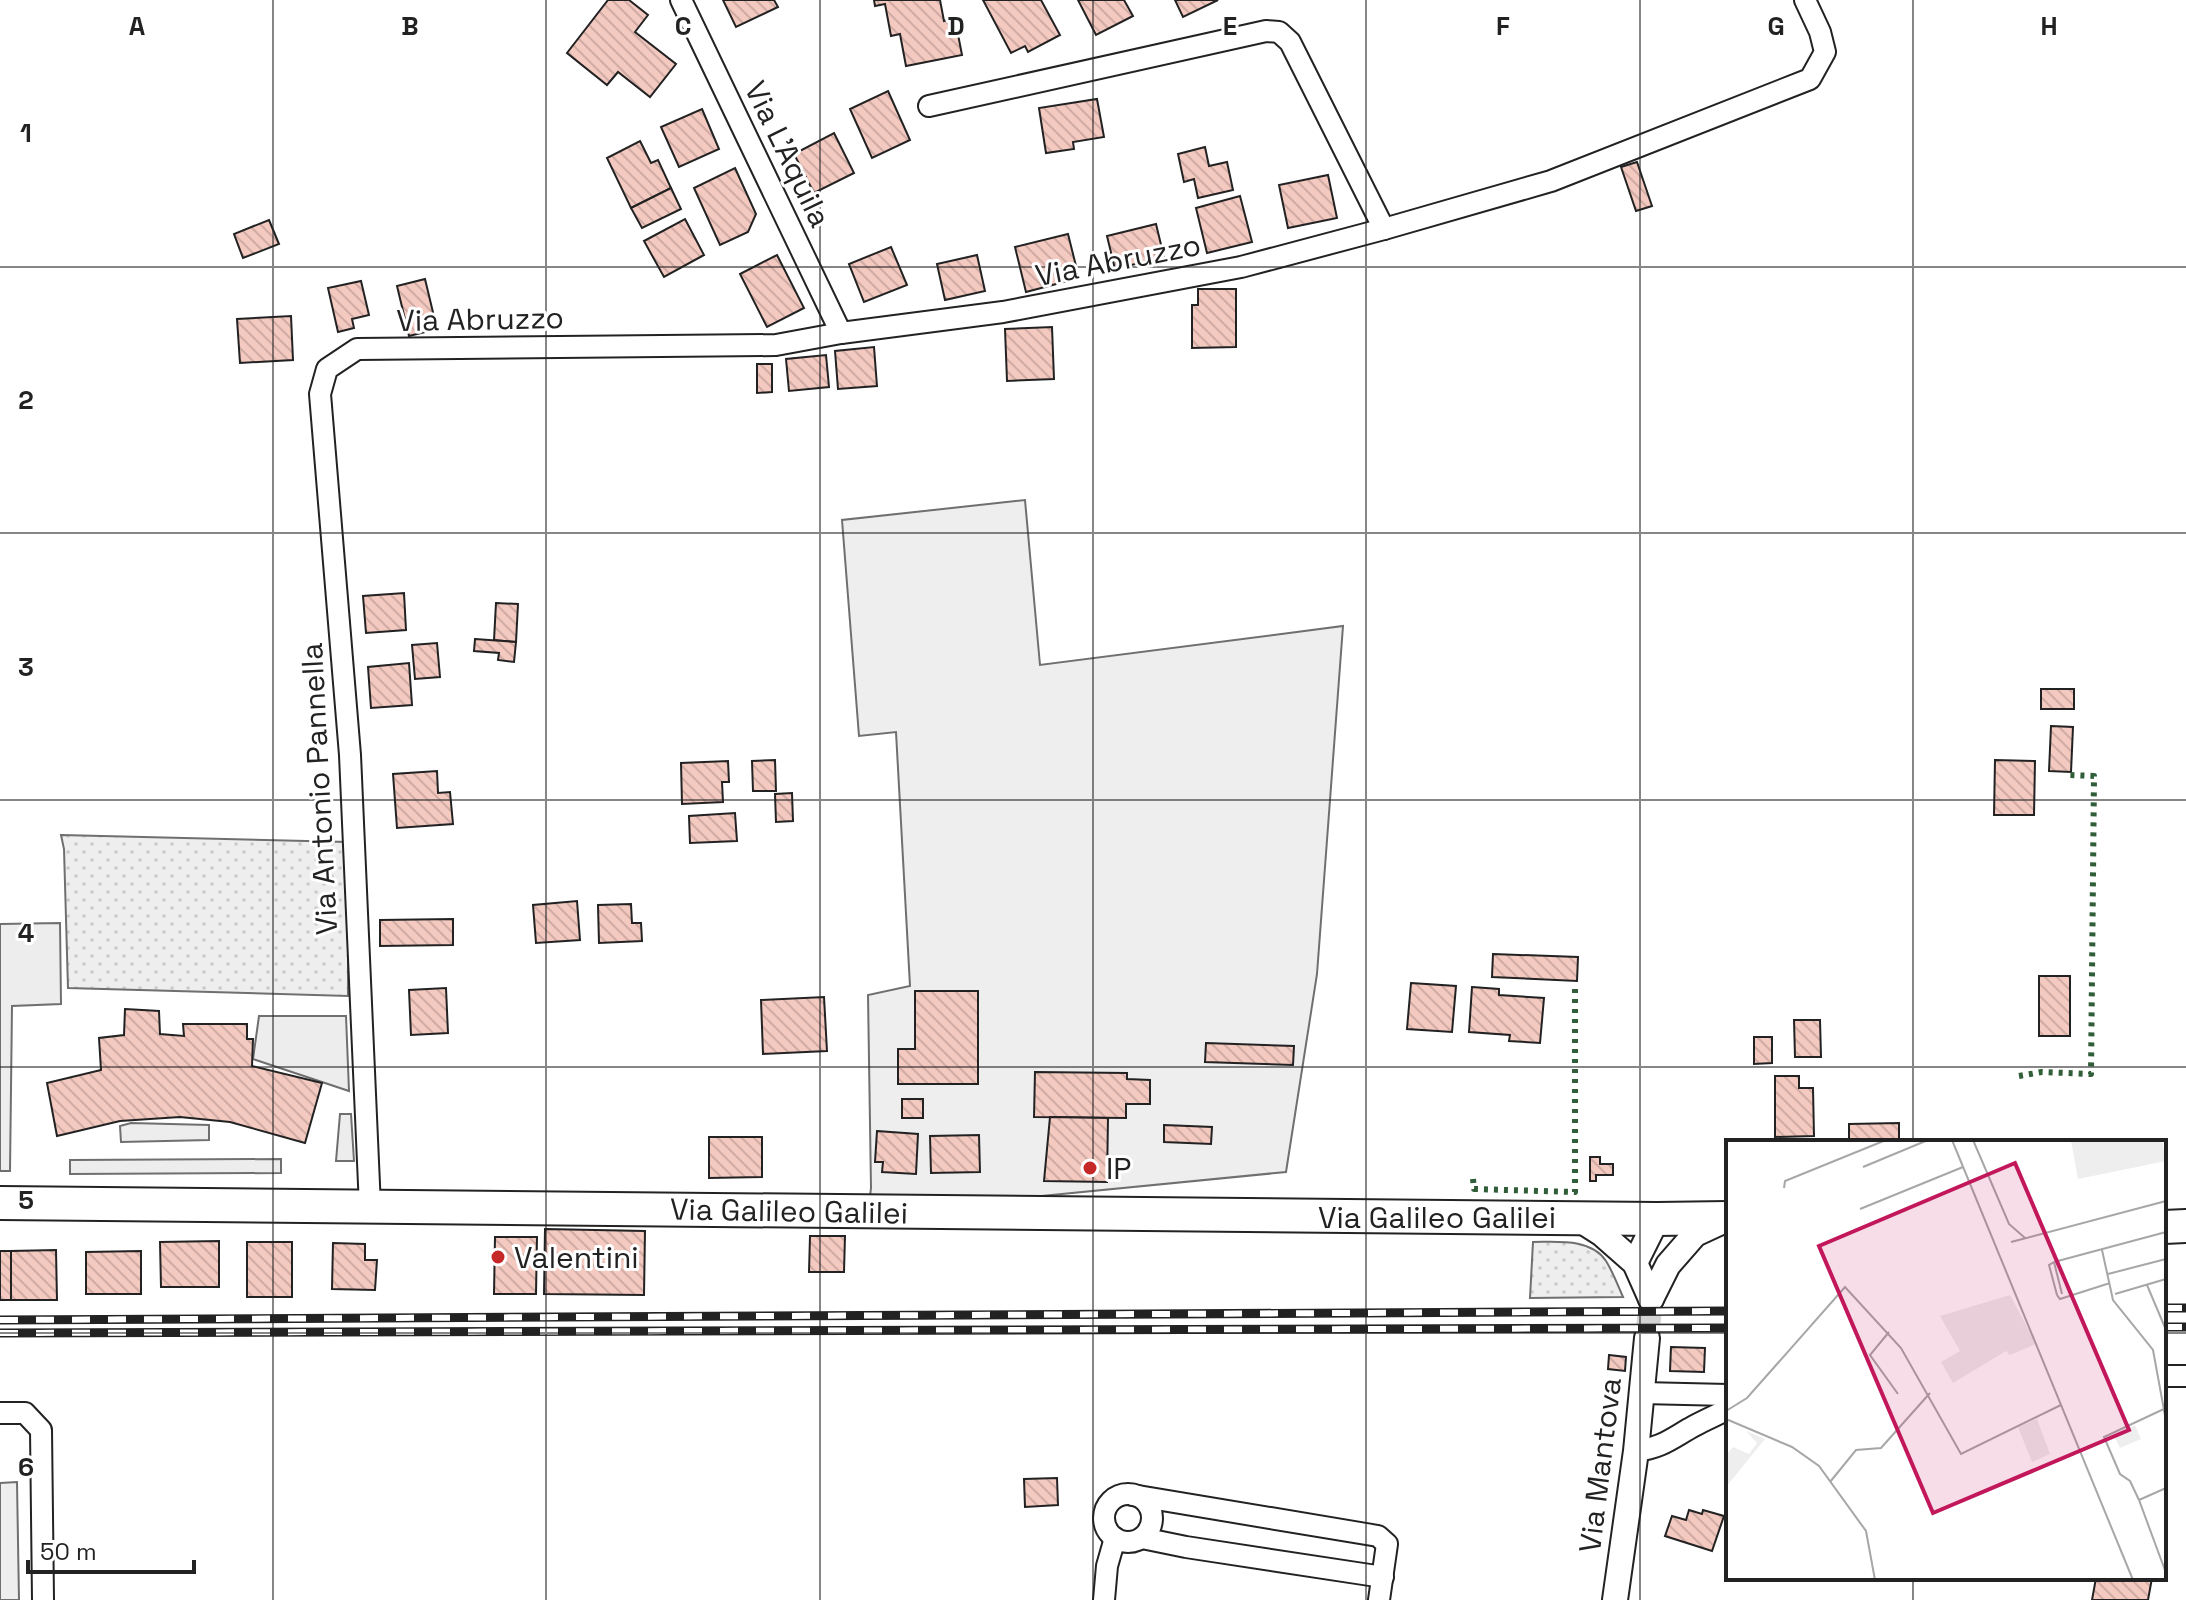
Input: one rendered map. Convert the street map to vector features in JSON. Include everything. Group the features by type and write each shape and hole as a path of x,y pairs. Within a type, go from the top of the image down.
{"main road":[{"name":"Via Galileo Galilei","path":"0,1203 1726,1218"},
{"path":"2166,1227 2186,1226"}],"street":[{"name":"Via L'Aquila","path":"681,0 841,333"},
{"name":"Via Abruzzo","path":"327,369 357,349 776,345 1033,307 1241,267 1551,181 1810,79 1825,52 1820,32 1805,0"},
{"path":"929,106 1266,31 1279,32 1290,42 1384,229"},
{"name":"Via Antonio Pannella","path":"327,369 320,394 350,755 370,1207"},
{"path":"1577,1218 1602,1234 1635,1263 1651,1299 1668,1265 1695,1234 1726,1219"},
{"path":"1635,1263 1657,1219"},
{"path":"1657,1219 1668,1265"},
{"name":"Via Mantova","path":"1615,1600 1636,1451 1647,1338"},
{"path":"1642,1393 1726,1395"},
{"path":"1636,1451 1652,1449 1668,1442 1726,1410"},
{"path":"0,1413 25,1413 41,1430 43,1600"},
{"path":"1132,1495 1144,1500 1151,1512 1151,1526 1142,1538"},
{"path":"1379,1600 1383,1577 1387,1544 1378,1536 1132,1495 1115,1498 1106,1511 1106,1526 1115,1538 1129,1542 1142,1538 1383,1577"},
{"path":"1104,1600 1107,1566 1115,1538"}],"shaded area":[{"path":"1025,500 1040,665 1343,626 1317,974 1286,1172 868,1213 871,1188 868,995 910,986 896,732 859,736 842,520"},
{"path":"61,835 348,842 348,996 68,988"},
{"path":"60,923 61,1004 12,1006 10,1171 0,1171 0,924"},
{"path":"259,1016 346,1016 349,1091 253,1059"},
{"path":"340,1114 351,1114 354,1161 336,1161"},
{"path":"131,1123 209,1125 209,1140 121,1142 120,1126"},
{"path":"281,1159 281,1173 70,1174 70,1160"},
{"path":"1533,1242 1573,1243 1592,1248 1606,1261 1623,1297 1530,1298"},
{"path":"17,1482 19,1600 0,1600 0,1483"}],"building":[{"path":"608,0 629,0 648,15 635,32 676,64 650,97 618,72 607,85 567,53"},
{"path":"723,0 774,0 778,7 736,27"},
{"path":"874,0 940,0 944,21 955,19 962,55 906,66 900,34 891,36 885,4 875,6"},
{"path":"983,0 1041,0 1060,35 1028,52 1025,46 1011,53"},
{"path":"1078,0 1124,0 1133,16 1096,35"},
{"path":"1175,0 1218,0 1183,17"},
{"path":"888,91 910,140 872,158 850,109"},
{"path":"1097,99 1104,137 1073,142 1074,149 1046,153 1039,108"},
{"path":"702,109 719,149 679,167 661,127"},
{"path":"834,133 854,173 814,193 794,154"},
{"path":"640,141 651,163 658,160 671,188 631,208 607,158"},
{"path":"1205,147 1209,166 1227,162 1233,190 1198,198 1194,179 1184,182 1178,154"},
{"path":"1637,162 1652,206 1636,211 1621,167"},
{"path":"735,168 756,214 748,232 720,245 694,188"},
{"path":"1328,175 1337,218 1288,228 1279,185"},
{"path":"671,188 681,209 642,228 631,208"},
{"path":"1240,196 1252,242 1207,253 1196,208"},
{"path":"685,219 704,255 664,277 644,241"},
{"path":"269,220 279,244 243,258 234,234"},
{"path":"1156,224 1164,257 1115,269 1107,236"},
{"path":"1068,234 1079,278 1026,292 1015,247"},
{"path":"891,247 907,285 864,302 849,264"},
{"path":"777,255 804,308 767,327 740,274"},
{"path":"977,255 985,291 945,300 937,264"},
{"path":"425,279 437,329 409,336 397,286"},
{"path":"361,281 369,315 352,319 354,328 338,332 328,288"},
{"path":"1198,289 1236,289 1236,347 1192,348 1192,305 1198,305"},
{"path":"291,316 293,360 240,363 237,319"},
{"path":"1052,327 1054,379 1007,381 1005,329"},
{"path":"874,347 877,386 838,389 835,351"},
{"path":"826,355 829,387 789,391 786,359"},
{"path":"757,364 772,364 772,392 757,393"},
{"path":"404,593 406,630 366,633 363,596"},
{"path":"496,603 518,604 516,642 494,640"},
{"path":"475,639 516,642 514,662 498,660 499,653 474,651"},
{"path":"437,643 440,677 415,679 412,645"},
{"path":"409,663 412,705 371,708 368,667"},
{"path":"2041,689 2074,689 2074,709 2041,709"},
{"path":"2051,726 2073,727 2071,772 2049,771"},
{"path":"775,760 776,791 753,791 752,761"},
{"path":"1995,760 2035,761 2034,815 1994,815"},
{"path":"728,761 729,782 722,782 723,802 682,804 681,763"},
{"path":"437,771 438,793 450,792 453,824 397,828 393,774"},
{"path":"792,793 793,821 776,822 775,794"},
{"path":"735,813 737,841 690,843 689,816"},
{"path":"577,901 580,940 536,943 533,905"},
{"path":"631,904 632,923 641,923 642,941 599,943 598,905"},
{"path":"453,919 453,945 380,946 380,920"},
{"path":"1493,954 1578,957 1577,981 1492,977"},
{"path":"2039,976 2070,976 2070,1036 2039,1036"},
{"path":"1411,983 1456,986 1452,1032 1407,1029"},
{"path":"1472,987 1499,989 1499,995 1544,998 1540,1043 1509,1041 1510,1035 1469,1032"},
{"path":"446,988 448,1033 411,1035 409,990"},
{"path":"915,991 978,991 978,1084 898,1084 898,1049 915,1049"},
{"path":"824,997 827,1051 763,1054 761,1000"},
{"path":"125,1009 159,1011 160,1034 184,1036 183,1024 247,1024 247,1039 253,1039 252,1066 322,1083 305,1143 230,1122 180,1117 120,1121 57,1136 47,1083 101,1070 99,1038 124,1035"},
{"path":"1794,1020 1820,1020 1821,1057 1795,1057"},
{"path":"1754,1037 1772,1037 1772,1063 1754,1064"},
{"path":"1206,1043 1294,1046 1293,1065 1205,1062"},
{"path":"1035,1072 1127,1073 1127,1079 1150,1080 1150,1104 1126,1104 1126,1118 1034,1117"},
{"path":"1775,1076 1799,1076 1799,1088 1813,1088 1814,1136 1775,1137"},
{"path":"902,1099 923,1099 923,1118 902,1118"},
{"path":"1050,1117 1108,1118 1107,1182 1044,1181"},
{"path":"1899,1123 1899,1140 1849,1140 1849,1124"},
{"path":"1164,1125 1212,1127 1211,1144 1164,1142"},
{"path":"877,1131 918,1134 916,1174 882,1172 883,1162 875,1162"},
{"path":"979,1135 980,1172 931,1173 930,1136"},
{"path":"709,1137 762,1137 762,1177 709,1178"},
{"path":"1590,1157 1600,1157 1600,1164 1613,1164 1613,1175 1596,1175 1596,1181 1590,1181"},
{"path":"545,1229 645,1231 644,1295 544,1294"},
{"path":"810,1236 845,1236 844,1272 809,1272"},
{"path":"495,1237 537,1237 536,1294 494,1294"},
{"path":"219,1241 219,1287 161,1287 160,1242"},
{"path":"247,1242 292,1242 292,1297 247,1297"},
{"path":"333,1243 365,1244 365,1260 377,1260 375,1290 332,1289"},
{"path":"56,1250 57,1300 11,1300 11,1251"},
{"path":"0,1251 11,1251 11,1300 0,1300"},
{"path":"141,1251 141,1294 86,1294 86,1252"},
{"path":"1671,1347 1705,1348 1704,1372 1670,1371"},
{"path":"1609,1355 1626,1357 1625,1371 1608,1369"},
{"path":"1057,1478 1058,1505 1025,1507 1024,1479"},
{"path":"1689,1510 1724,1516 1712,1551 1665,1536 1672,1516 1686,1520"},
{"path":"2096,1580 2152,1580 2148,1600 2092,1600"}],"tunnel":[{"path":"1647,1338 1651,1299"}],"railway":[{"path":"2166,1308 2186,1308"},
{"path":"0,1320 1726,1311"},
{"path":"2166,1327 2186,1327"},
{"path":"0,1333 1726,1328"}],"hedge":[{"path":"2019,1076 2042,1072 2091,1074 2094,776 2070,775"},
{"path":"1473,1179 1474,1189 1575,1192 1575,988"}],"place":[{"name":"IP","path":"1090,1168"},
{"name":"Valentini","path":"498,1257"}]}
